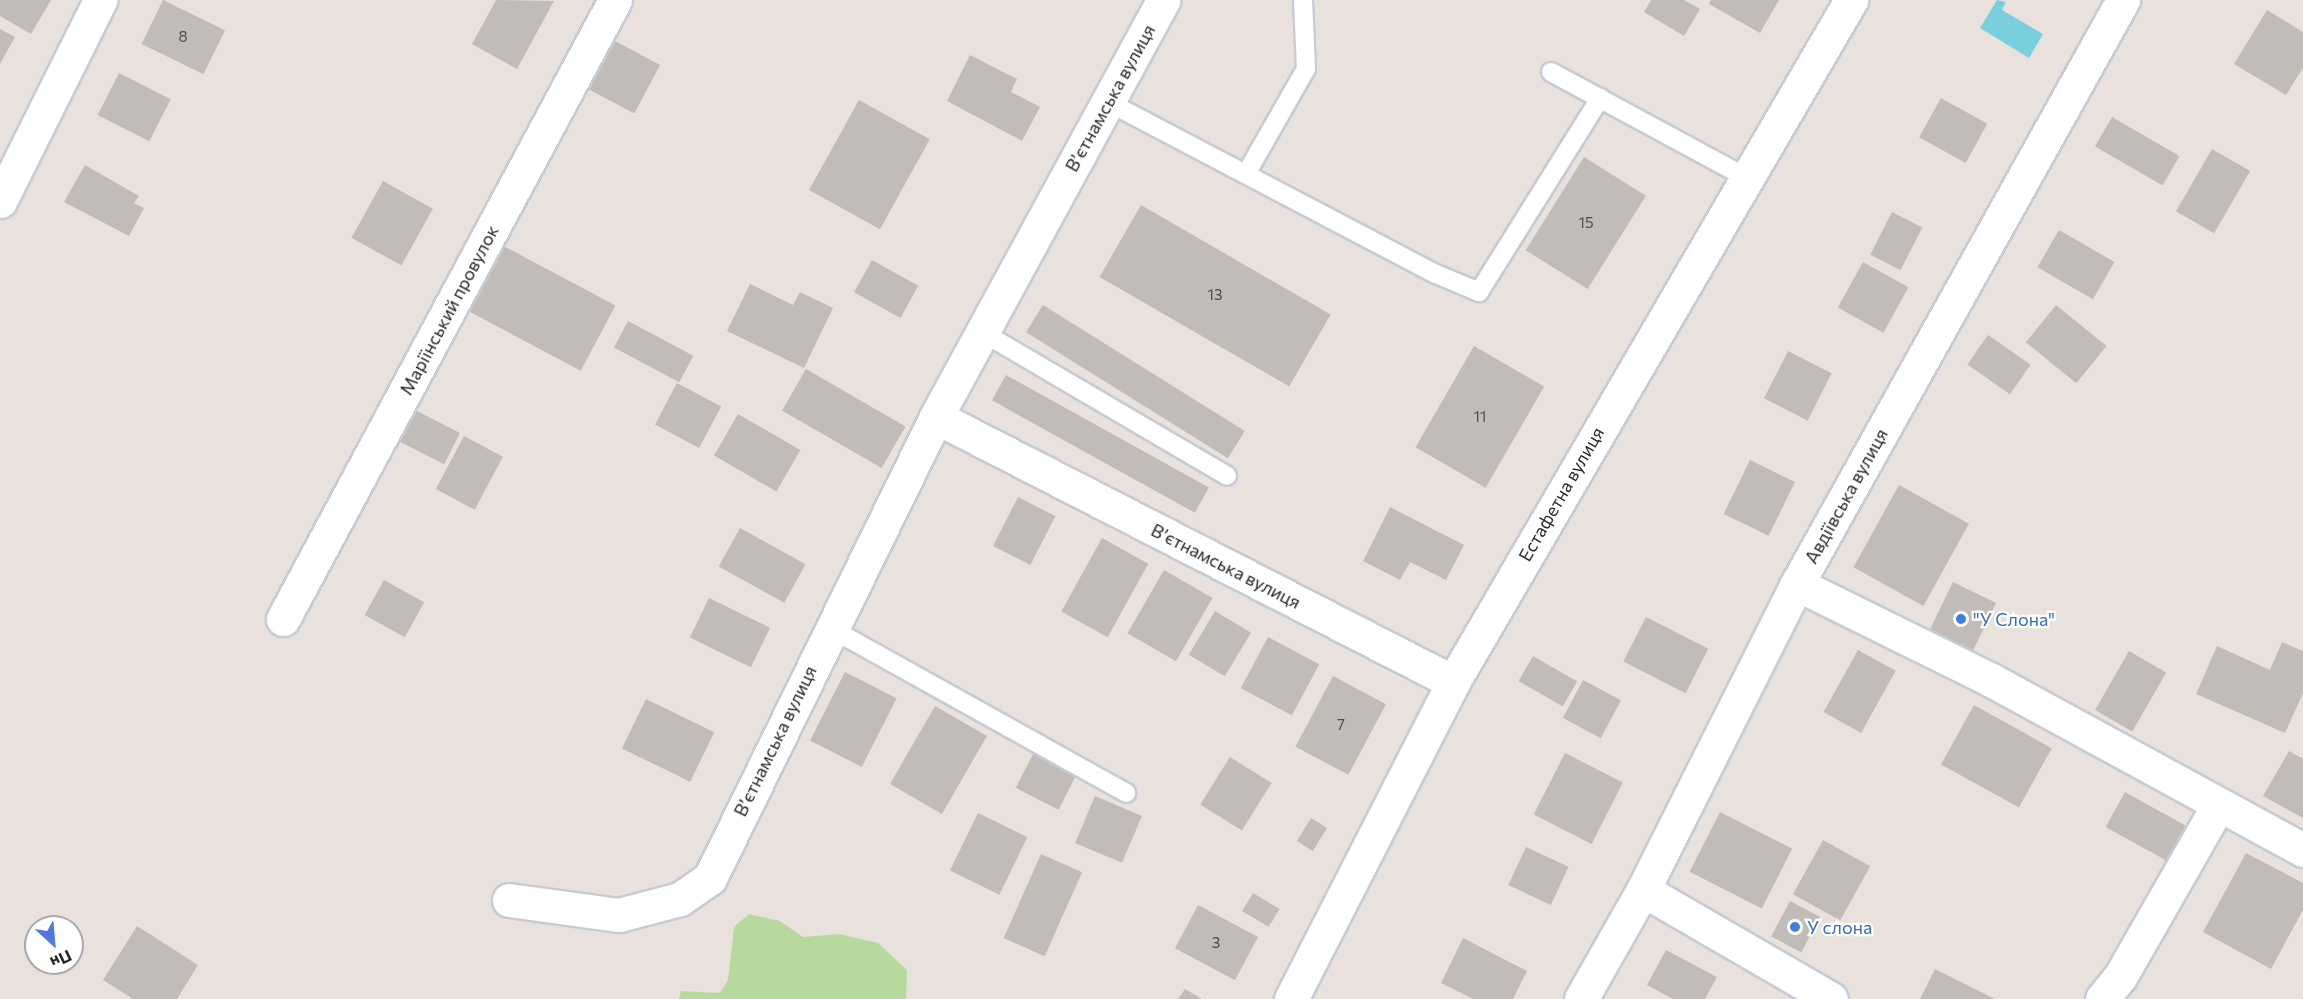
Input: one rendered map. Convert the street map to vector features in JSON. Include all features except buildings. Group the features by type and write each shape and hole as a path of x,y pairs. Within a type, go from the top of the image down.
{"street":[{"path":"0,201 100,0"},
{"name":"Маріїнський провулок","path":"282,619 615,0"},
{"name":"Вʼєтнамська вулиця","path":"509,900 619,915 680,899 710,878 830,628 936,417 1163,0"},
{"name":"Естафетна вулиця","path":"1291,999 1453,682 1744,177 1851,0"},
{"name":"Авдіївська вулиця","path":"1581,999 1643,890 1797,584 2123,0"},
{"name":"Вʼєтнамська вулиця","path":"936,417 1453,682"},
{"path":"1797,584 1991,680 2303,850"},
{"path":"2102,999 2120,977 2219,804"},
{"path":"1643,890 1831,999"}],"lane":[{"path":"1245,174 1306,69 1303,0"},
{"path":"1551,72 1744,177"},
{"path":"1107,102 1479,292 1600,98"},
{"path":"982,332 1227,476"},
{"path":"830,628 1126,793"}],"green space":[{"path":"749,914 780,921 803,937 839,934 878,943 907,970 906,999 679,999 681,991 720,993 728,980 734,927"}],"water":[{"path":"1997,0 2006,2 2002,10 2043,34 2029,58 1980,28"}],"place":[{"name":"\"У Слона\"","path":"1961,619"},
{"name":"У слона","path":"1795,927"}]}
